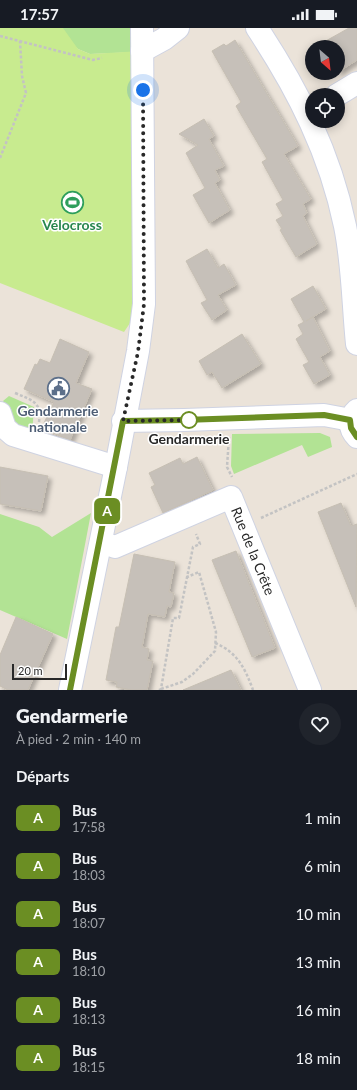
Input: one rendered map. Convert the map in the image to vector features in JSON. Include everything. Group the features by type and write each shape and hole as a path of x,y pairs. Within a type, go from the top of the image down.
{"street":[{"path":"70,690 116,467 123,421 138,352 144,304 142,28"},
{"path":"142,51 164,39 178,28"},
{"path":"257,28 305,106"},
{"path":"345,90 357,82"},
{"path":"315,128 336,193 345,227 352,279 357,344"},
{"path":"0,413 6,428 13,435 116,467"},
{"path":"123,421 324,415 355,422"},
{"name":"Rue de la Crête","path":"101,542 115,547 230,497 310,690"}],"path":[{"path":"0,36 93,60 102,58"},
{"path":"0,158 26,93 22,76 20,41"},
{"path":"15,393 34,402"},
{"path":"230,419 227,467 233,480"},
{"path":"243,526 357,474"},
{"path":"160,690 173,618 179,618 193,547 200,544 189,515"},
{"path":"160,690 182,682 193,674 215,651 216,632 198,572 187,578"},
{"path":"215,643 228,648 246,672 252,690"}],"green space":[{"name":"Vélocross","path":"0,28 63,28 78,49 90,54 142,51 145,230 132,320 124,332 0,283"},
{"path":"53,28 142,28 136,52 90,54 78,49"},
{"path":"9,396 34,407 32,435 19,429 4,404 3,401"},
{"path":"320,433 330,437 332,447 308,457 302,445 234,474 231,466 232,434"},
{"path":"91,513 67,639 0,610 0,514 39,527 52,537"}],"building":[{"path":"349,28 357,28 357,60 345,68 345,40 328,40"},
{"path":"235,40 298,146 284,154 311,199 303,204 307,213 303,216 317,244 296,257 280,230 282,229 276,220 283,216 276,204 283,200 262,162 267,159 236,106 241,102 212,51 224,44 226,46"},
{"path":"204,119 214,136 209,139 224,166 215,170 220,180 215,183 230,210 209,223 193,195 205,188 186,153 198,145 179,134"},
{"path":"207,249 218,268 224,264 236,285 218,295 227,310 212,320 201,303 207,300 186,261"},
{"path":"313,286 326,309 306,321 313,317 330,351 320,357 330,375 314,384 303,365 309,362 296,339 303,334 298,325 304,322 291,299"},
{"path":"242,334 261,364 222,388 212,372 207,375 199,361"},
{"name":"Gendarmerie nationale","path":"60,339 89,352 76,383 92,389 70,440 48,431 50,425 44,423 54,402 24,389 35,364 37,365 40,359 50,363"},
{"path":"197,457 213,490 163,513 151,487 155,485 149,473 180,458 183,464"},
{"path":"0,467 48,476 41,511 0,504"},
{"path":"341,503 351,526 357,524 356,607 318,512"},
{"path":"236,551 275,648 252,657 212,560"},
{"path":"134,554 175,562 169,592 174,593 171,607 167,606 165,617 148,614 142,647 149,649 147,660 153,661 147,690 131,690 116,687 117,682 106,680 116,627 119,627"},
{"path":"16,617 53,634 28,690 8,690 0,686 0,655"},
{"path":"231,670 241,690 183,690"}],"bus line":[{"name":"A","path":"70,690 116,467 123,421 133,422 324,415 350,420 351,428 357,437"}],"place":[{"name":"Vélocross","path":"72,203"},
{"name":"Gendarmerie nationale","path":"58,389"},
{"name":"Gendarmerie","path":"189,420"}],"route":[{"path":"143,90 145,230 144,304 138,352 123,421 189,420"}]}
